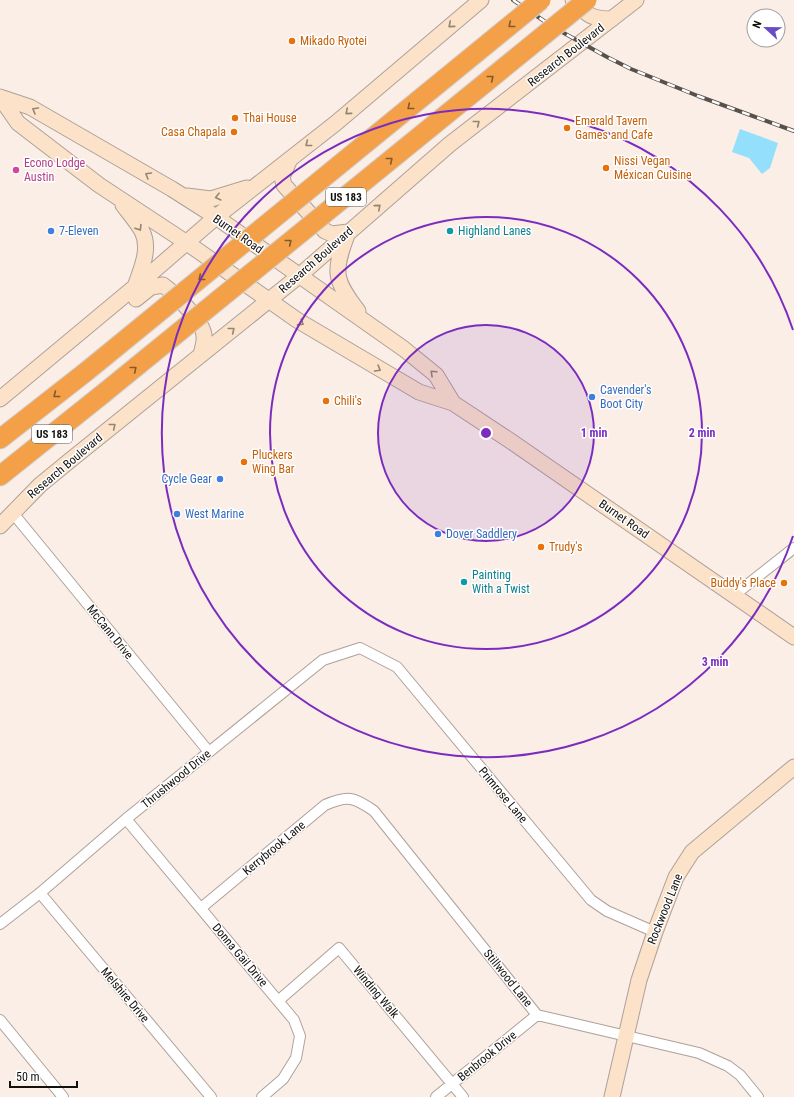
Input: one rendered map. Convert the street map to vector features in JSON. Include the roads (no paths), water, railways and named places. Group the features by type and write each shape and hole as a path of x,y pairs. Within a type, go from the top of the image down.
{"highway":[{"name":"US 183","path":"0,476 588,0"},
{"name":"US 183","path":"0,439 87,371 538,2"}],"main road":[{"path":"0,399 136,286 216,217 371,94 481,0"},
{"path":"573,0 588,15 598,19 612,19"},
{"name":"Research Boulevard","path":"0,526 40,485 269,301 450,144 636,0"},
{"name":"Burnet Road","path":"0,97 30,107 216,217 404,349 436,375 453,403"},
{"name":"Burnet Road","path":"0,97 18,123 99,185 187,243 269,301 297,320 419,392 453,403 512,442 794,637"},
{"path":"290,158 282,177 284,185 325,231 332,234 348,232 340,252 337,274 344,293 366,322"},
{"path":"181,195 211,199 254,186"},
{"path":"117,196 142,231 146,243 145,256 136,286"},
{"path":"84,329 102,327 151,287 163,285 172,291 200,323 205,335 201,355"},
{"name":"Rockwood Lane","path":"612,1097 639,980 676,877 692,852 794,767"}],"street":[{"name":"McCann Drive","path":"12,512 209,752"},
{"path":"733,596 794,548"},
{"name":"Thrushwood Drive","path":"0,924 126,819 323,660 360,648"},
{"name":"Primrose Lane","path":"360,648 398,667 591,900 608,911 655,932"},
{"name":"Kerrybrook Lane","path":"201,908 325,804 340,798 352,798"},
{"name":"Stillwood Lane","path":"352,798 374,810 538,1015 699,1053 728,1066 740,1075 758,1097"},
{"name":"Donna Gail Drive","path":"126,819 294,1020 300,1036 296,1058 283,1079 262,1097"},
{"name":"Melshire Drive","path":"40,892 211,1097"},
{"name":"Winding Walk","path":"278,1001 339,948 463,1097"},
{"name":"Benbrook Drive","path":"436,1097 538,1015"},
{"path":"0,1020 63,1097"}],"water":[{"path":"740,129 778,143 770,168 762,174 749,158 732,152"}],"railway":[{"path":"513,0 553,27 631,69 698,96 794,131"}],"place":[{"name":"Mikado Ryotei","path":"292,41"},
{"name":"Thai House","path":"235,118"},
{"name":"Emerald Tavern Games and Cafe","path":"567,128"},
{"name":"Casa Chapala","path":"234,132"},
{"name":"Nissi Vegan Méxican Cuisine","path":"606,168"},
{"name":"Econo Lodge Austin","path":"16,170"},
{"name":"7-Eleven","path":"51,231"},
{"name":"Highland Lanes","path":"450,231"},
{"name":"Cavender's Boot City","path":"592,397"},
{"name":"Chili's","path":"326,401"},
{"name":"Pluckers Wing Bar","path":"244,462"},
{"name":"Cycle Gear","path":"220,479"},
{"name":"West Marine","path":"177,514"},
{"name":"Dover Saddlery","path":"438,534"},
{"name":"Trudy's","path":"541,547"},
{"name":"Painting With a Twist","path":"464,582"},
{"name":"Buddy's Place","path":"784,583"}]}
